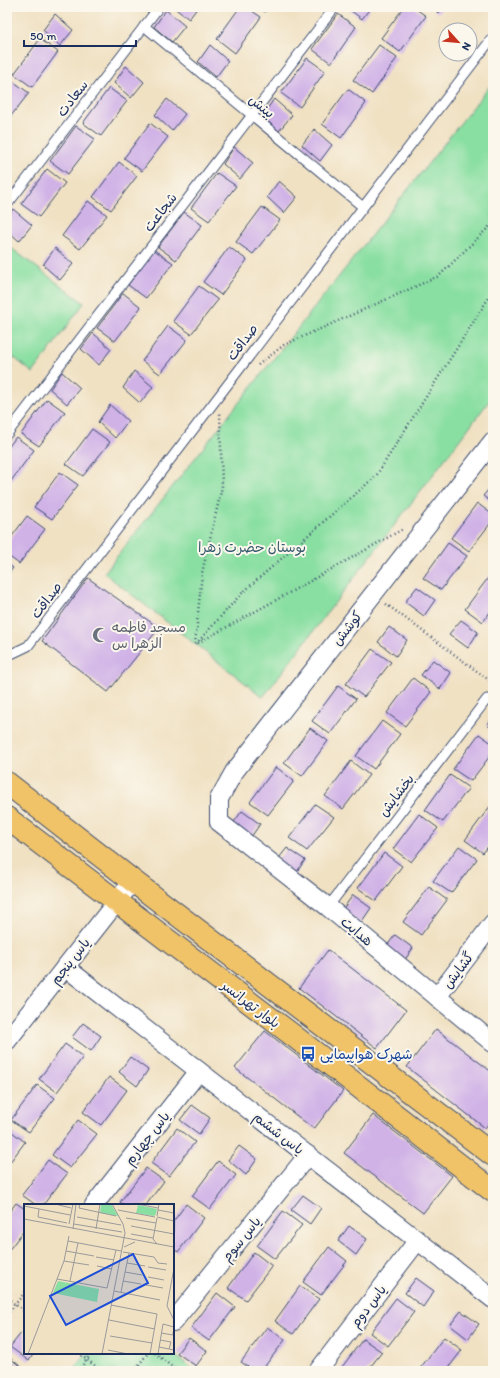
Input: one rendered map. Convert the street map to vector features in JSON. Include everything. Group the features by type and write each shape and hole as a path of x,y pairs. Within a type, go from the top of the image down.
{"main road":[{"name":"بلوار تهرانسر","path":"7,783 133,881 493,1155"},
{"name":"بلوار تهرانسر","path":"7,818 295,1037 493,1191"}],"street":[{"name":"کوشش","path":"219,822 218,799 234,772 493,441"},
{"name":"هدایت","path":"219,822 328,907 493,1042"},
{"name":"یاس پنجم","path":"7,1041 133,881"},
{"name":"گشایش","path":"437,997 493,923"},
{"name":"یاس ششم","path":"65,967 493,1298"},
{"name":"یاس چهارم","path":"95,1204 200,1071"},
{"name":"یاس سوم","path":"174,1321 308,1155"},
{"name":"یاس دوم","path":"318,1371 418,1240"}],"lane":[{"name":"سعادت","path":"7,205 159,7"},
{"name":"شجاعت","path":"7,434 335,7"},
{"name":"بینش","path":"144,26 364,207"},
{"name":"صداقت","path":"7,656 28,646 493,37"},
{"name":"بخشایش","path":"328,907 487,699"}],"path":[{"path":"255,368 284,345 439,276 493,222"},
{"path":"195,644 241,594 376,476 493,291"},
{"path":"195,644 202,573 222,487 220,395"},
{"path":"195,644 406,527"},
{"path":"373,595 493,684"},
{"path":"7,1315 24,1293"},
{"path":"7,1298 24,1311"},
{"path":"79,1354 102,1371"},
{"path":"78,1371 91,1354"},
{"path":"134,1371 147,1354"},
{"path":"157,1354 177,1371"}],"green space":[{"name":"بوستان حضرت زهرا","path":"493,82 493,396 263,697 104,573"},
{"path":"7,245 84,303 33,373 7,352"},
{"path":"86,1354 173,1354 195,1371 73,1371"}],"building":[{"path":"173,7 198,7 189,19"},
{"path":"240,7 246,7 261,17 235,53 217,39"},
{"path":"258,7 269,7 265,12"},
{"path":"346,7 371,7 362,19"},
{"path":"404,7 413,7 426,16 400,52 381,38"},
{"path":"432,7 443,7 438,13"},
{"path":"166,10 185,26 172,42 154,27"},
{"path":"55,14 73,30 60,46 43,30"},
{"path":"338,14 356,27 331,63 312,49"},
{"path":"40,39 58,52 32,87 14,74"},
{"path":"210,45 228,61 216,77 198,62"},
{"path":"379,45 397,58 372,94 353,80"},
{"path":"307,58 325,71 300,107 281,93"},
{"path":"126,66 144,82 131,98 114,83"},
{"path":"10,79 29,93 7,121 7,84"},
{"path":"109,88 127,101 101,136 83,123"},
{"path":"348,89 366,103 341,138 322,124"},
{"path":"167,99 185,114 172,131 155,115"},
{"path":"274,99 292,115 279,131 262,116"},
{"path":"150,123 168,137 142,171 124,158"},
{"path":"76,126 95,139 68,174 50,161"},
{"path":"314,129 332,145 320,161 302,145"},
{"path":"234,147 253,163 240,179 223,164"},
{"path":"119,162 137,176 111,210 93,197"},
{"path":"47,169 65,183 39,217 21,204"},
{"path":"217,173 236,186 209,221 191,208"},
{"path":"279,181 297,197 284,213 267,197"},
{"path":"88,201 107,215 80,249 62,236"},
{"path":"262,207 280,220 253,254 236,242"},
{"path":"13,209 32,225 19,241 7,230 7,218"},
{"path":"184,212 202,225 176,260 158,247"},
{"path":"229,247 247,260 221,295 203,282"},
{"path":"55,248 73,264 60,280 43,265"},
{"path":"154,250 173,263 146,298 128,285"},
{"path":"199,286 218,300 191,334 173,321"},
{"path":"123,293 141,307 115,341 97,328"},
{"path":"168,326 187,340 160,374 142,361"},
{"path":"93,333 111,349 99,365 81,349"},
{"path":"134,371 153,387 140,403 123,388"},
{"path":"62,372 80,388 67,404 50,389"},
{"path":"47,399 65,412 39,446 21,434"},
{"path":"110,405 128,421 115,438 98,422"},
{"path":"92,429 110,442 83,476 66,464"},
{"path":"16,437 34,450 8,485 7,449"},
{"path":"60,472 78,485 52,519 34,507"},
{"path":"493,484 493,503 483,496"},
{"path":"477,503 493,515 493,520 469,551 451,538"},
{"path":"27,516 45,529 19,564 7,555 7,543"},
{"path":"448,543 467,556 441,590 423,578"},
{"path":"7,564 13,568 7,576"},
{"path":"491,574 493,576 493,608 483,622 465,609"},
{"name":"مسجد فاطمه الزهرا س","path":"88,578 159,628 108,692 42,641"},
{"path":"417,587 435,600 424,616 405,602"},
{"path":"461,620 478,632 468,648 449,634"},
{"path":"389,627 407,640 396,656 378,642"},
{"path":"372,649 391,662 364,697 346,684"},
{"path":"433,660 451,673 440,689 421,675"},
{"path":"413,678 431,692 405,726 387,713"},
{"path":"338,686 356,699 330,734 312,721"},
{"path":"493,717 493,729 487,725"},
{"path":"382,721 400,734 374,769 356,756"},
{"path":"310,728 328,741 302,776 284,763"},
{"path":"479,734 493,744 493,752 471,781 453,769"},
{"path":"351,761 369,775 343,809 325,796"},
{"path":"276,767 294,781 268,815 250,802"},
{"path":"450,775 469,788 443,822 425,810"},
{"path":"315,804 334,817 307,851 289,838"},
{"path":"491,805 493,807 493,840 483,853 465,840"},
{"path":"242,811 260,824 249,840 231,826"},
{"path":"419,814 438,828 411,862 393,849"},
{"path":"459,846 477,859 451,893 433,881"},
{"path":"287,848 305,860 294,876 275,863"},
{"path":"384,853 402,866 376,901 358,888"},
{"path":"429,887 447,900 421,935 403,922"},
{"path":"353,895 371,908 360,924 342,910"},
{"path":"395,935 413,948 402,964 384,950"},
{"path":"328,950 406,1010 377,1048 299,988"},
{"path":"83,1023 101,1036 91,1051 72,1037"},
{"path":"436,1029 493,1073 493,1118 485,1128 407,1067"},
{"path":"265,1031 343,1091 314,1129 235,1068"},
{"path":"65,1044 83,1057 57,1092 39,1079"},
{"path":"130,1057 148,1070 137,1086 119,1072"},
{"path":"109,1077 127,1090 101,1125 83,1112"},
{"path":"37,1085 55,1098 29,1132 11,1120"},
{"path":"192,1105 210,1118 199,1134 180,1120"},
{"path":"373,1115 452,1176 423,1213 344,1153"},
{"path":"78,1120 97,1134 70,1168 52,1155"},
{"path":"7,1128 25,1142 7,1166"},
{"path":"177,1128 195,1142 169,1176 151,1163"},
{"path":"239,1146 257,1159 246,1175 228,1160"},
{"path":"48,1160 67,1174 44,1204 35,1204 22,1195"},
{"path":"218,1161 236,1175 210,1209 192,1196"},
{"path":"146,1168 164,1181 147,1204 123,1204 120,1202"},
{"path":"303,1195 321,1208 310,1224 291,1210"},
{"path":"16,1203 24,1208 24,1230 8,1251 7,1250 7,1215"},
{"path":"186,1204 204,1218 178,1252 174,1250 174,1221"},
{"path":"283,1211 302,1225 275,1259 257,1246"},
{"path":"349,1226 367,1239 356,1255 338,1241"},
{"path":"329,1247 347,1261 321,1295 303,1282"},
{"path":"254,1252 272,1266 246,1300 228,1288"},
{"path":"416,1278 434,1291 423,1307 405,1293"},
{"path":"300,1286 319,1299 293,1334 275,1321"},
{"path":"217,1293 235,1307 209,1341 191,1328"},
{"path":"396,1298 414,1312 388,1346 370,1333"},
{"path":"461,1311 479,1324 468,1339 450,1325"},
{"path":"267,1327 285,1340 261,1371 254,1371 241,1362"},
{"path":"22,1332 24,1334 24,1354 33,1354 29,1361 10,1347"},
{"path":"444,1337 462,1350 446,1371 418,1371"},
{"path":"189,1338 207,1351 196,1366 177,1353"},
{"path":"363,1339 382,1352 367,1371 339,1371"},
{"path":"7,1356 24,1369 23,1371 7,1371"}],"place":[{"name":"مسجد فاطمه الزهرا س","path":"100,635"},
{"name":"شهرک هواپیمایی","path":"308,1054"}]}
